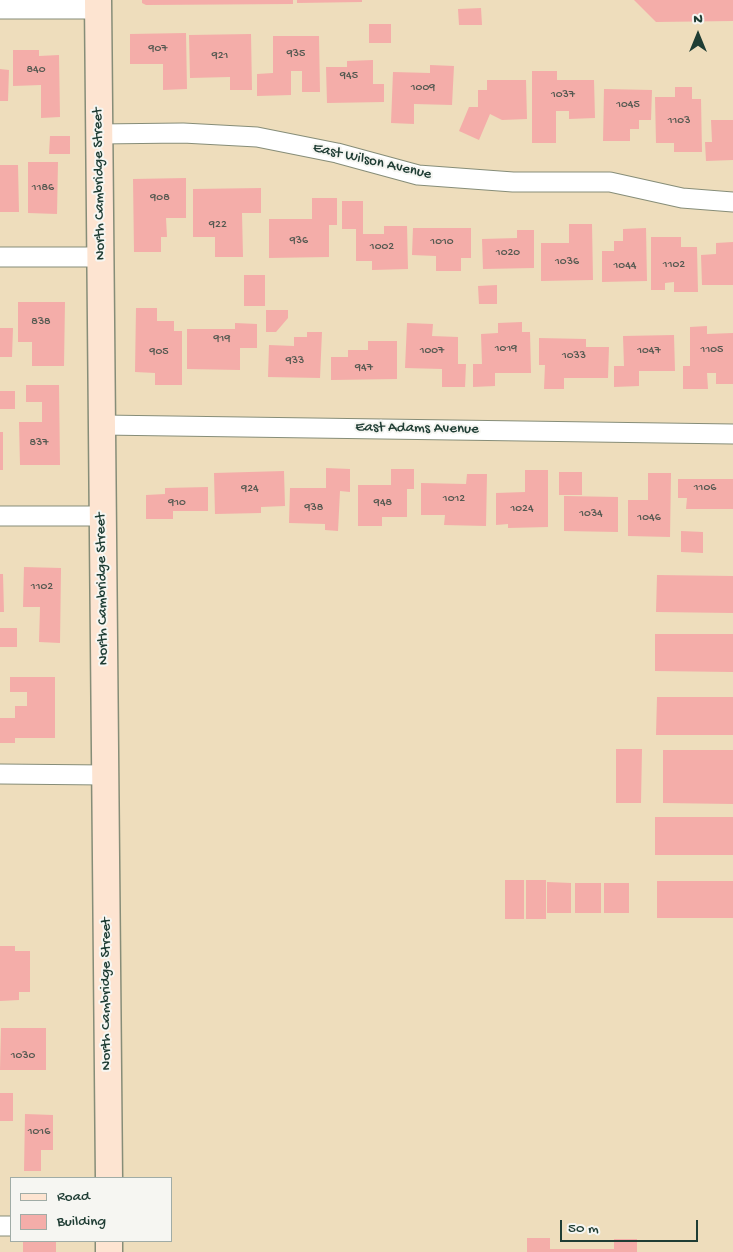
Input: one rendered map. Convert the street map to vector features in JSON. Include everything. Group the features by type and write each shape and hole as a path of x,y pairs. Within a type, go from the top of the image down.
{"street":[{"path":"0,9 98,5"},
{"name":"North Cambridge Street","path":"98,5 108,1177"},
{"name":"East Wilson Avenue","path":"99,134 183,133 257,137 337,153 418,175 513,182 610,182 682,198 733,202"},
{"path":"0,257 100,257"},
{"name":"East Adams Avenue","path":"102,425 733,434"},
{"path":"0,516 102,516"},
{"path":"0,774 105,775"}],"building":[{"path":"142,0 293,0 293,4 146,5 142,3"},
{"path":"297,0 362,0 362,2 297,3"},
{"path":"634,0 733,0 733,21 656,22"},
{"path":"481,8 482,25 459,25 458,9"},
{"path":"369,24 391,24 391,43 369,43"},
{"path":"186,33 187,89 163,90 163,64 130,64 130,34"},
{"path":"251,34 252,90 230,90 230,77 190,78 189,35"},
{"path":"273,36 319,36 320,92 302,92 302,71 291,71 291,95 257,96 257,74 273,73"},
{"path":"13,50 39,50 39,56 59,55 60,117 41,118 41,85 13,86"},
{"path":"373,60 373,84 384,84 384,102 327,103 326,67 347,67 347,61"},
{"path":"430,65 454,66 452,105 414,104 414,124 391,123 393,72 430,73"},
{"path":"0,69 9,70 8,101 0,101"},
{"path":"532,71 557,71 557,80 594,80 595,118 569,119 569,111 556,111 556,143 532,143"},
{"path":"487,80 526,80 527,119 502,120 490,114 479,140 459,131 469,107 478,107 478,90 487,90"},
{"path":"675,87 692,87 692,99 701,99 702,152 674,152 674,143 656,143 655,97 675,97"},
{"path":"604,89 652,90 651,120 639,120 639,129 630,129 630,141 603,141"},
{"path":"711,120 733,120 733,160 706,161 705,142 712,142"},
{"path":"50,136 70,136 70,154 49,154"},
{"path":"28,162 58,162 57,214 28,213"},
{"path":"0,165 18,165 19,212 0,212"},
{"path":"186,178 186,218 166,218 167,237 161,237 161,252 134,252 133,179"},
{"path":"261,188 261,213 242,213 243,257 215,257 215,237 193,237 193,189"},
{"path":"312,198 337,198 337,225 329,225 329,257 269,258 269,219 312,219"},
{"path":"342,201 363,201 363,234 384,234 384,226 407,226 408,269 372,270 372,261 356,261 356,229 342,229"},
{"path":"569,224 592,224 593,280 541,281 541,243 569,243"},
{"path":"413,228 471,228 471,258 461,258 461,271 436,271 436,256 412,255"},
{"path":"646,228 647,281 602,282 602,251 614,251 614,241 623,241 623,229"},
{"path":"517,230 534,230 534,268 483,269 482,239 517,238"},
{"path":"651,237 681,237 681,247 697,247 698,292 674,292 674,282 665,283 665,290 651,290"},
{"path":"733,242 733,285 702,285 701,255 716,254 716,243"},
{"path":"244,275 265,275 265,306 244,306"},
{"path":"497,285 497,304 479,304 478,286"},
{"path":"18,302 65,302 64,366 32,366 32,342 18,342"},
{"path":"136,308 157,308 157,321 174,321 174,331 182,331 182,385 155,385 155,373 135,372"},
{"path":"266,310 288,310 288,318 276,332 266,332"},
{"path":"522,322 522,332 530,332 531,373 495,373 495,386 473,387 473,364 482,364 481,334 498,333 498,323"},
{"path":"235,323 257,324 257,348 240,348 240,370 187,369 187,329 235,329"},
{"path":"407,323 433,324 432,336 458,337 458,364 466,364 465,387 442,387 442,369 405,368"},
{"path":"707,326 707,334 733,333 733,384 716,384 716,373 707,373 708,389 683,389 683,366 690,366 690,327"},
{"path":"0,328 13,328 12,357 0,357"},
{"path":"307,332 322,332 320,378 268,377 269,345 294,346 294,337 307,337"},
{"path":"674,335 675,371 639,371 639,386 614,387 614,366 624,366 623,336"},
{"path":"539,338 586,339 586,347 609,347 608,378 564,378 564,389 544,389 545,365 539,365"},
{"path":"368,341 397,341 397,379 331,380 331,357 348,357 348,350 368,350"},
{"path":"26,385 59,385 60,465 20,465 19,422 42,422 42,402 26,402"},
{"path":"0,391 15,391 15,409 0,409"},
{"path":"0,432 3,432 3,470 0,470"},
{"path":"326,468 350,469 350,492 340,491 338,531 325,530 325,524 289,523 290,488 326,488"},
{"path":"391,469 414,469 414,489 407,489 407,517 382,517 382,526 358,526 358,485 391,485"},
{"path":"525,470 548,470 548,527 508,528 508,524 496,525 496,493 525,492"},
{"path":"284,471 285,506 261,507 261,513 215,514 214,473"},
{"path":"559,472 582,472 582,495 559,495"},
{"path":"648,473 671,473 670,537 628,536 628,500 648,500"},
{"path":"467,474 487,474 486,526 444,525 445,515 421,515 421,483 466,484"},
{"path":"678,479 733,479 733,509 686,509 687,498 678,498"},
{"path":"208,487 208,511 173,511 173,519 146,519 146,495 165,494 165,488"},
{"path":"564,496 618,497 618,532 564,531"},
{"path":"681,531 703,532 703,553 681,552"},
{"path":"24,567 61,568 60,643 39,642 40,607 23,607"},
{"path":"0,574 3,574 4,612 0,612"},
{"path":"657,575 733,576 733,613 656,612"},
{"path":"0,628 17,628 17,647 0,647"},
{"path":"655,634 733,634 733,672 655,671"},
{"path":"10,677 55,677 55,738 15,738 15,743 0,743 0,718 15,718 15,706 27,706 27,692 10,692"},
{"path":"657,697 733,697 733,735 656,735"},
{"path":"616,749 642,749 641,803 616,803"},
{"path":"663,750 733,750 733,804 663,803"},
{"path":"655,817 733,817 733,855 655,855"},
{"path":"505,880 524,880 524,919 505,919"},
{"path":"526,880 546,880 546,919 526,919"},
{"path":"657,881 733,881 733,918 657,918"},
{"path":"547,882 571,883 571,913 547,913"},
{"path":"575,883 601,883 601,913 575,913"},
{"path":"604,883 629,883 629,913 604,913"},
{"path":"0,946 15,946 15,951 30,951 30,992 19,992 19,1000 0,1001"},
{"path":"1,1028 46,1028 46,1070 0,1070"},
{"path":"0,1093 13,1093 13,1121 0,1121"},
{"path":"25,1114 53,1115 53,1150 41,1150 41,1171 24,1171"},
{"path":"527,1238 550,1238 550,1249 614,1249 614,1239 637,1239 637,1252 527,1252"},
{"path":"23,1242 56,1242 56,1252 23,1252"}]}
